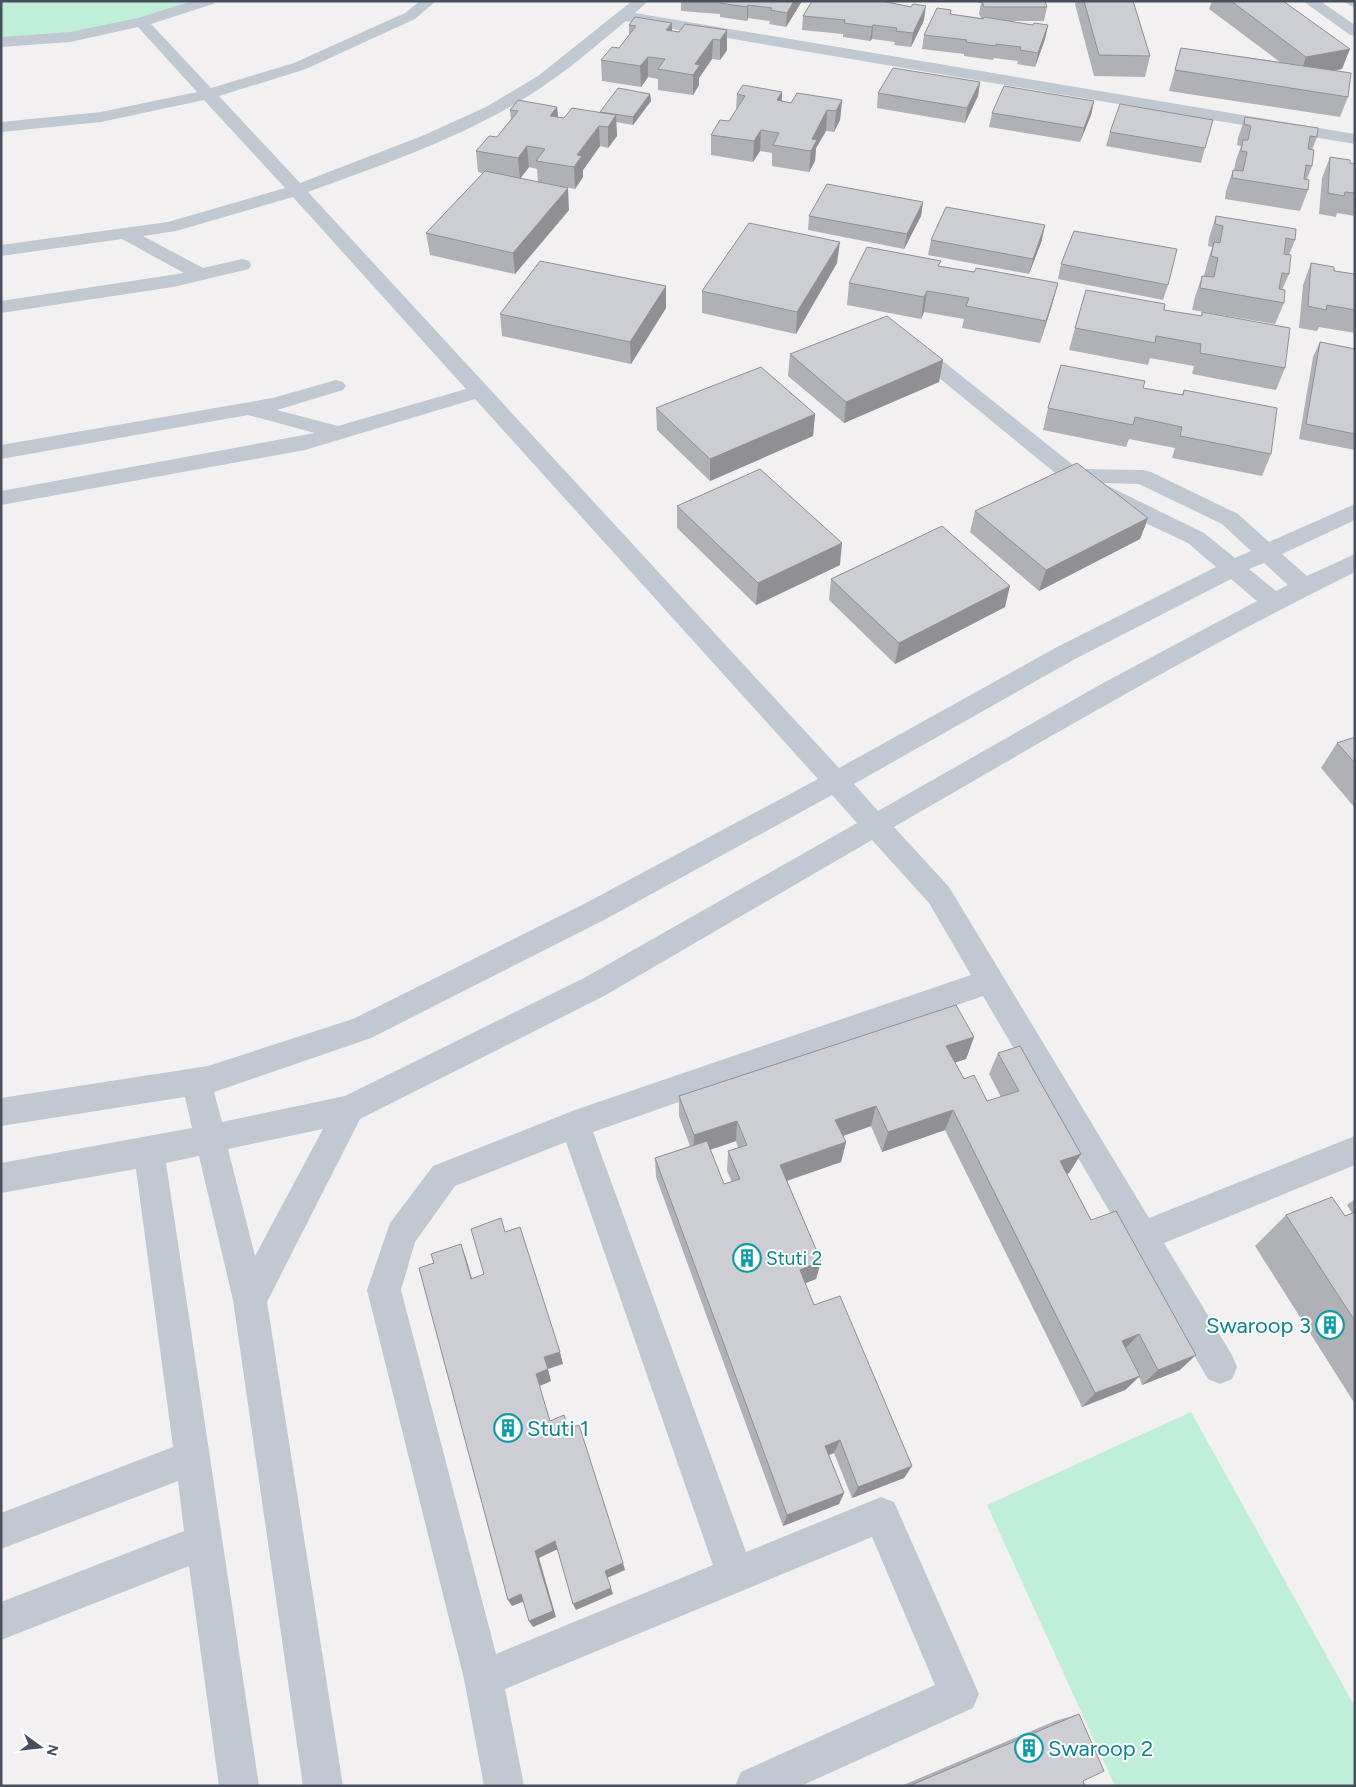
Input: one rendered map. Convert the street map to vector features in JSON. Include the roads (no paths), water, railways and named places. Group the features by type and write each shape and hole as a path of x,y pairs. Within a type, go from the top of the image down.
{"street":[{"path":"1,42 70,38 142,22 208,1"},
{"path":"1,127 101,117 209,94 300,66 410,16 429,1"},
{"path":"1310,1 1355,32"},
{"path":"1350,1 1355,4"},
{"path":"633,8 1355,139"},
{"path":"1,251 170,227 297,190 428,140 492,110 544,79 633,8 1355,129"},
{"path":"142,22 877,826 938,896 1220,1367"},
{"path":"124,233 201,275"},
{"path":"1,307 173,281 242,265"},
{"path":"896,333 1073,476 1115,500 1196,538 1274,602"},
{"path":"1,452 276,404 336,386"},
{"path":"1,498 305,443 480,391"},
{"path":"249,409 338,433"},
{"path":"1073,476 1142,477 1230,518 1304,587"},
{"path":"1,1112 208,1080 361,1029 594,912 835,782 1066,654 1266,552 1355,511"},
{"path":"1,1178 149,1152 349,1109 594,987 1114,688 1274,602 1355,562"},
{"path":"504,1786 483,1679 384,1290 401,1234 444,1176 575,1124 990,981"},
{"path":"196,1081 209,1140 250,1300 323,1786"},
{"path":"250,1300 349,1109"},
{"path":"575,1124 735,1574"},
{"path":"1142,1236 1355,1150"},
{"path":"149,1152 239,1786"},
{"path":"1,1531 193,1458"},
{"path":"483,1679 881,1515 959,1694 755,1786"},
{"path":"1,1621 204,1542"}],"place":[{"name":"Stuti 2","path":"747,1258"},
{"name":"Swaroop 3","path":"1330,1325"},
{"name":"Stuti 1","path":"508,1428"},
{"name":"Swaroop 2","path":"1029,1748"}]}
